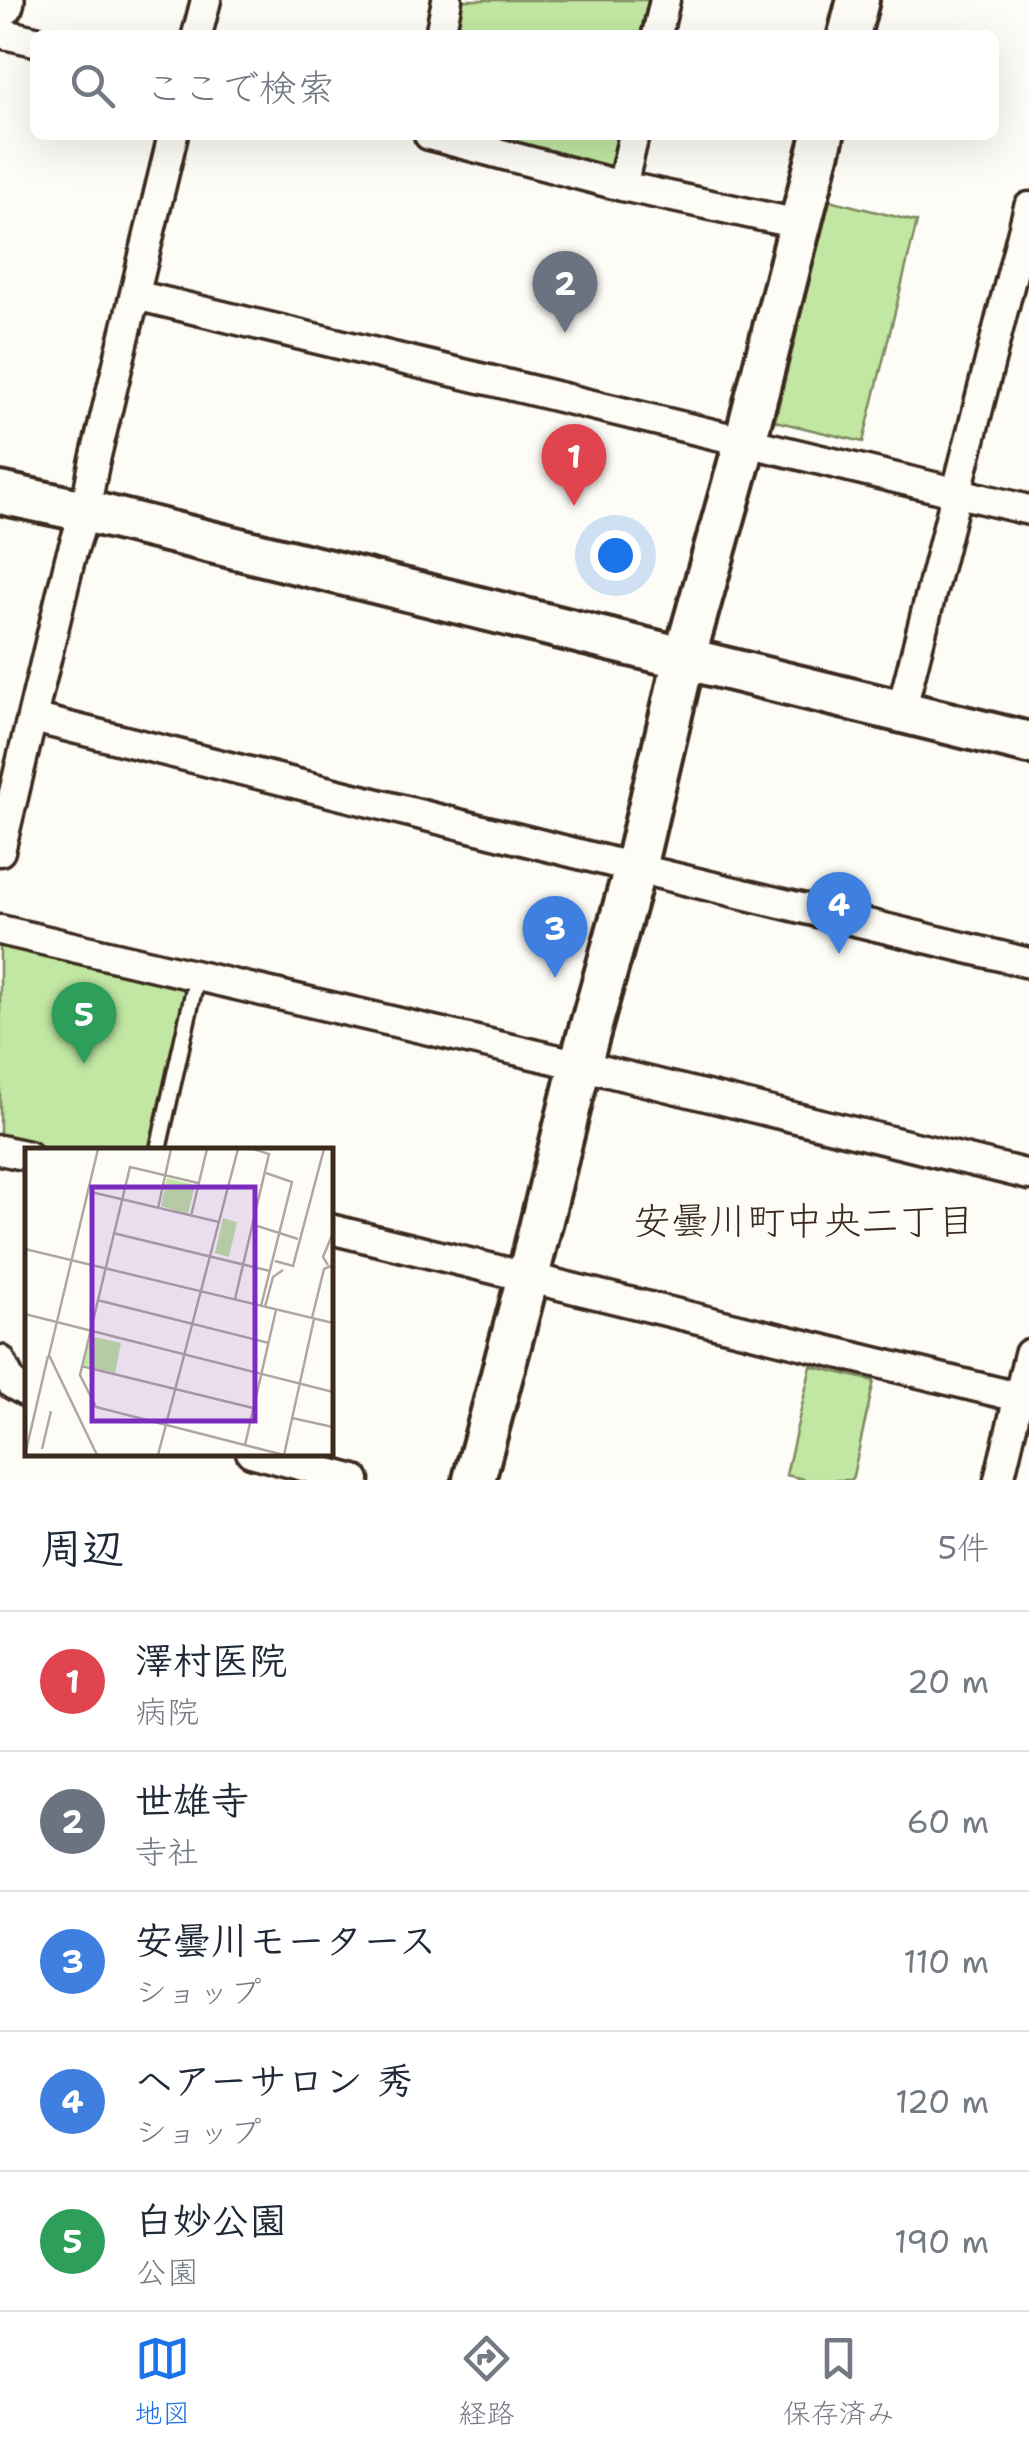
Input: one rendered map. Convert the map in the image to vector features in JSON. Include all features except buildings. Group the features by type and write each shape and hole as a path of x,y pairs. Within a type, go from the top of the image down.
{"street":[{"path":"198,30 206,0"},
{"path":"441,30 448,0"},
{"path":"658,30 665,0"},
{"path":"850,30 858,0"},
{"path":"0,33 30,41"},
{"path":"0,851 70,559 86,511 171,140"},
{"path":"448,140 622,186 799,224"},
{"path":"622,186 633,140"},
{"path":"474,1480 821,140"},
{"path":"902,712 956,492 1025,244 1029,206"},
{"path":"134,295 1029,510"},
{"path":"0,492 1029,743"},
{"path":"33,718 1029,963"},
{"path":"0,930 1029,1174"},
{"path":"0,1150 25,1155"},
{"path":"332,1229 1018,1397"},
{"path":"999,1480 1029,1354"},
{"path":"0,1360 12,1384 25,1392"},
{"path":"262,1455 354,1480"}],"lane":[{"path":"158,1148 197,976"}],"green space":[{"path":"463,0 648,0 641,30 456,30"},
{"path":"498,140 616,140 609,171"},
{"path":"829,200 917,222 863,442 775,421"},
{"path":"0,944 186,987 148,1148 34,1148 0,1140"},
{"path":"811,1366 874,1381 852,1480 808,1480 786,1475"}],"place":[{"name":"世雄寺","path":"565,333"},
{"name":"澤村医院","path":"574,506"},
{"name":"ヘアーサロン 秀","path":"839,954"},
{"name":"安曇川モータース","path":"555,978"},
{"name":"白妙公園","path":"84,1064"}],"district":[{"name":"安曇川町中央二丁目","path":"804,1220"}]}
